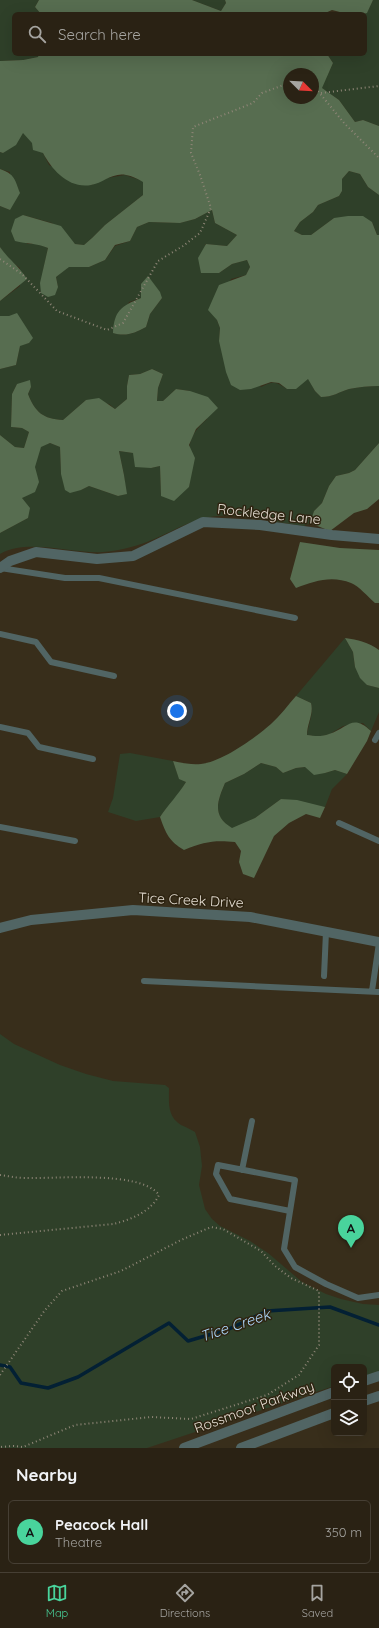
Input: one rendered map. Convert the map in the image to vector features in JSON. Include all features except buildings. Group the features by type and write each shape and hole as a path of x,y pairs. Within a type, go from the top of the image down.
{"street":[{"name":"Rockledge Lane","path":"0,568 10,561 36,552 97,559 133,556 203,522 260,525 332,535 379,539"},
{"name":"Tice Creek Drive","path":"0,928 31,920 133,910 250,917 379,942"},
{"path":"367,1380 379,1376"},
{"name":"Rossmoor Parkway","path":"184,1448 331,1393"},
{"path":"367,1401 379,1396"},
{"path":"241,1448 331,1414"}],"lane":[{"path":"0,568 65,578 99,578 296,618"},
{"path":"0,634 36,642 51,662 114,676"},
{"path":"0,727 28,733 39,747 93,759"},
{"path":"375,740 379,733"},
{"path":"339,823 379,841"},
{"path":"0,827 75,841"},
{"path":"324,976 326,932"},
{"path":"144,981 376,992 379,942"},
{"path":"242,1170 252,1121"},
{"path":"290,1211 230,1198 216,1174 218,1165 295,1180 284,1249 295,1267 326,1284 358,1298 379,1295"}],"path":[{"path":"0,259 22,274 57,311 107,330 123,323 158,261 183,246 200,232 211,208 191,153 193,127 253,103 262,93 283,85"},
{"path":"321,93 379,86"},
{"path":"321,93 344,123 379,158"},
{"path":"0,1175 23,1178 90,1176 146,1185 156,1190 159,1195 156,1201 131,1219 113,1224 0,1235"},
{"path":"0,1375 45,1310 62,1291 121,1271 181,1240 211,1227 223,1229 261,1251 275,1266 291,1278 319,1291 319,1345 299,1375 267,1395 191,1420 151,1417 75,1425 53,1433 23,1447 0,1447"}],"green space":[{"path":"0,0 39,0 35,7 39,12 12,12 12,56 38,57 23,60 0,61"},
{"path":"39,0 192,0 221,11 226,3 225,0 373,0 367,13 341,12 332,10 328,12 39,12 35,7"},
{"path":"192,0 225,0 226,3 221,11"},
{"path":"373,0 379,0 379,126 363,120 355,122 339,100 321,88 333,63 328,56 367,56 367,12"},
{"path":"38,56 328,56 333,63 322,88 339,100 355,122 363,120 379,126 379,195 368,187 360,174 349,171 342,179 342,191 339,196 318,205 313,212 300,222 294,231 302,235 311,235 334,218 348,216 363,216 372,222 377,235 379,235 379,386 349,389 321,397 315,391 308,379 296,389 287,389 279,383 271,382 251,389 240,390 231,385 226,372 219,341 220,328 217,320 208,310 219,285 246,275 250,267 247,260 232,264 219,273 201,273 198,258 206,244 227,246 237,235 215,223 212,210 195,219 180,223 149,222 137,227 130,241 115,245 105,260 89,267 69,267 56,277 58,287 55,295 48,297 41,293 40,283 48,248 40,245 15,241 11,231 15,219 23,215 61,226 75,244 84,245 105,225 143,195 143,182 121,174 112,176 91,185 75,184 56,172 43,153 33,150 32,143 23,133 16,145 3,153 0,152 0,61 23,60"},
{"path":"23,132 43,153 49,165 91,185 107,178 125,175 143,181 143,195 105,225 84,245 75,244 52,223 23,215 27,244 38,244 48,248 43,271 58,287 56,277 69,266 89,267 105,260 115,246 130,241 137,227 149,222 180,223 195,219 212,210 215,223 237,235 227,246 205,244 219,273 232,264 247,260 250,267 246,275 231,279 217,320 220,328 219,341 261,387 274,383 280,384 287,389 308,378 315,391 321,397 325,397 349,389 379,386 379,443 355,470 336,476 329,486 322,503 314,511 310,523 304,526 244,517 210,517 193,521 147,542 114,551 91,552 24,547 11,549 0,554 0,533 28,518 22,498 41,446 50,443 60,447 61,474 81,490 89,486 118,496 126,494 119,451 133,453 151,468 160,466 161,496 189,487 190,443 193,435 207,419 190,391 176,389 163,401 157,401 158,388 163,374 152,369 140,374 129,375 127,399 115,409 109,404 86,400 63,420 50,418 37,410 28,394 31,387 17,384 12,394 11,427 22,428 29,432 24,448 15,447 0,435 0,369 16,365 20,345 29,343 9,316 0,316 0,301 20,286 20,268 8,259 0,247 0,206 10,210 10,172 0,169 0,152 3,153","holes":["141,284 162,298 150,314 146,327 130,334 123,335 114,333 129,302 141,298"]},
{"path":"0,169 12,175 20,193 10,210 0,206"},
{"path":"349,171 360,174 368,187 379,195 379,235 377,235 372,222 334,218 311,235 302,235 294,231 300,222 313,212 318,205 339,196 342,191 342,179"},
{"path":"0,247 21,270 27,279 0,301"},
{"path":"148,276 160,292 162,298 150,314 146,327 130,334 122,335 113,333 117,314 128,304 141,298 141,284"},
{"path":"17,313 33,338 29,343 20,346 16,365 0,369 0,316 9,316"},
{"path":"152,369 163,374 158,388 157,401 163,401 176,389 190,391 208,397 218,408 196,429 189,445 195,458 189,487 174,501 161,496 160,466 151,468 135,467 133,453 119,451 127,494 118,496 89,486 70,493 65,490 61,474 60,447 50,443 41,447 35,467 39,482 35,492 22,498 30,508 28,518 0,533 0,435 15,447 24,448 29,432 22,428 11,427 12,394 17,384 30,380 31,387 28,394 37,410 50,418 63,420 86,400 99,398 115,409 127,399 129,375 140,374"},
{"path":"379,443 379,499 367,509 354,513 330,531 310,523 314,511 322,503 329,486 336,476 355,470"},
{"path":"300,542 340,548 379,550 379,603 375,603 354,584 337,579 323,580 296,588 290,579"},
{"path":"345,638 353,652 355,667 367,685 379,688 379,712 371,731 363,723 343,726 330,734 319,737 307,735 312,707 311,703 296,696"},
{"path":"345,638 363,642 379,650 379,688 367,685 360,678 355,667 353,652"},
{"path":"296,696 311,703 312,711 307,735 326,735 354,722 365,726 371,731 367,741 347,774 335,770 314,775 305,767 296,768 283,773 276,767 261,763 244,774 225,783 218,802 218,808 221,819 232,828 255,818 281,799 297,800 325,807 320,818 306,814 289,823 274,836 254,878 243,874 239,862 241,851 235,842 209,842 184,850 171,840 166,833 160,817 186,782 179,779 173,761 201,764 219,759 256,736 271,724"},
{"path":"130,753 173,761 179,778 186,782 177,797 160,817 136,821 108,812 113,798 120,754"},
{"path":"261,763 276,767 283,773 296,768 306,767 325,773 335,770 347,774 332,789 325,807 281,799 255,818 232,829 221,819 218,808 218,803 225,783 244,774"},
{"path":"0,1034 14,1044 60,1065 86,1074 113,1081 165,1085 169,1088 170,1109 173,1118 181,1125 195,1132 200,1147 202,1166 199,1185 205,1209 212,1219 220,1226 250,1241 268,1253 302,1282 326,1294 341,1299 363,1304 379,1305 379,1371 367,1375 367,1364 331,1364 331,1387 147,1448 0,1448"}],"waterway":[{"name":"Tice Creek","path":"0,1365 10,1367 21,1383 48,1388 78,1377 169,1323 188,1341 229,1329 267,1311 330,1307 379,1325"}],"place":[{"name":"Peacock Hall","path":"351,1248"}]}
